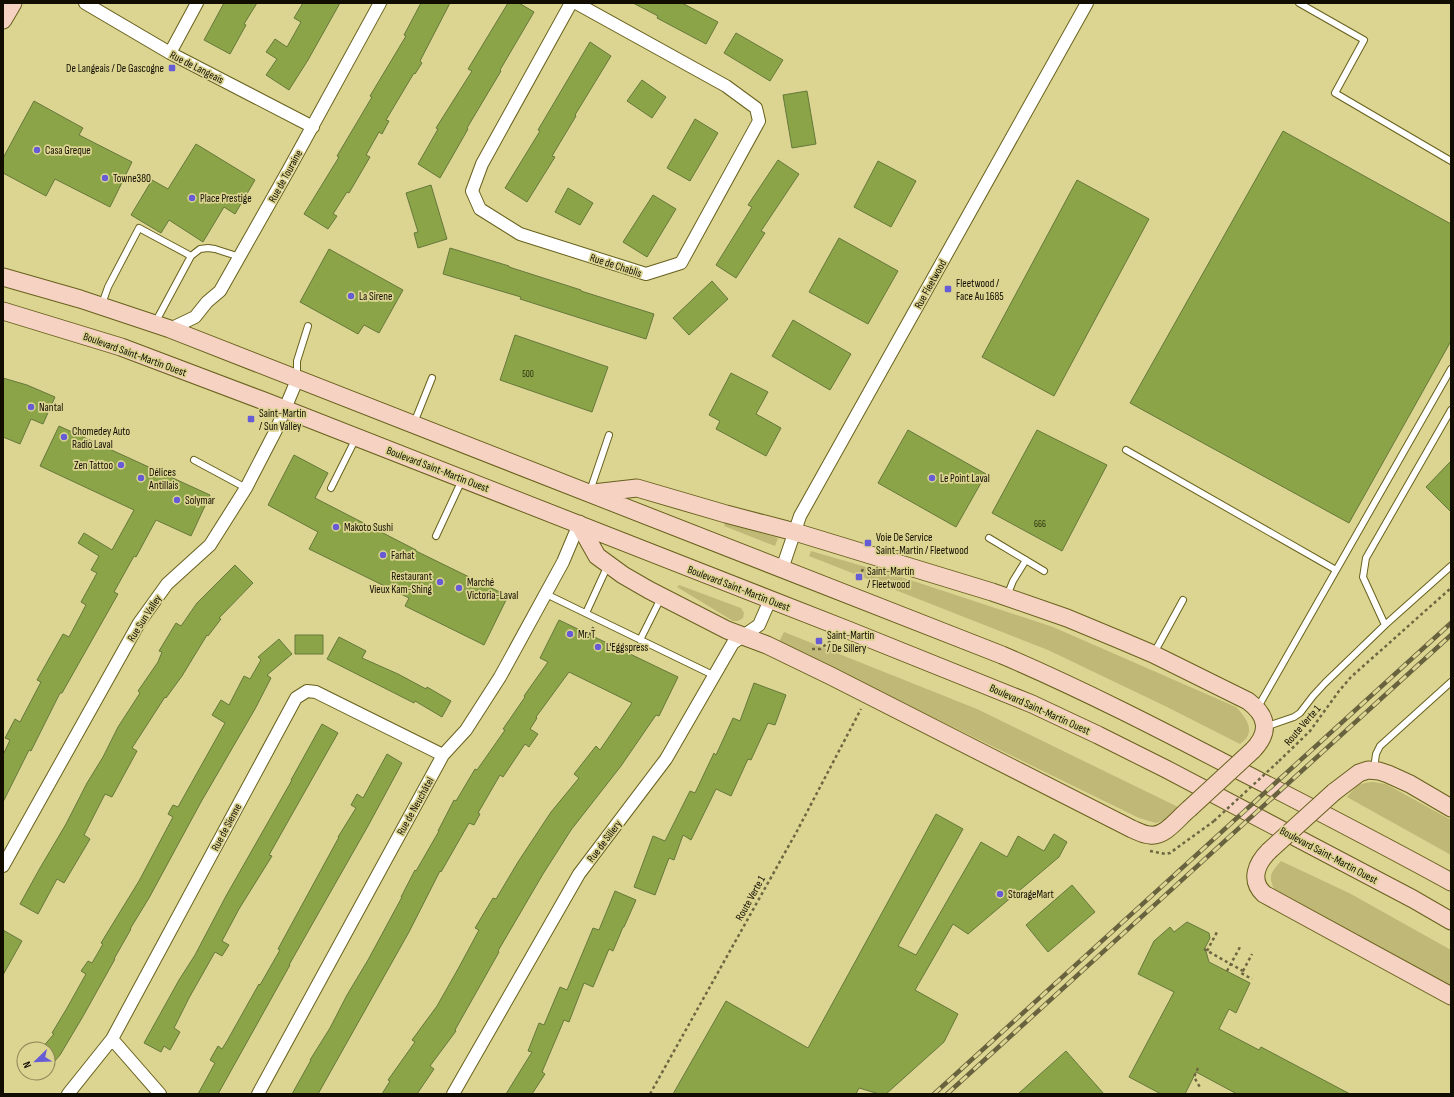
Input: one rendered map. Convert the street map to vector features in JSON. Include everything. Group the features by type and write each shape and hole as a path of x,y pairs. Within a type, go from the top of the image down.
{"main road":[{"path":"3,20 13,3"},
{"path":"3,277 101,306 162,327 414,424 1002,655 1136,717 1451,882"},
{"name":"Boulevard Saint-Martin Ouest","path":"3,311 67,329 121,347 579,524 964,676 1054,714 1166,769 1451,921"},
{"path":"579,524 597,556 631,580 661,597 722,627 767,645 831,676 1144,834 1152,835 1162,832 1253,750 1262,739 1265,727 1262,717 1257,708 1248,701 1153,654 1073,620 1007,597 795,532 726,514 638,488 590,493"},
{"path":"1451,808 1388,774 1374,770 1359,773 1334,792 1269,851 1260,862 1256,874 1259,887 1264,894 1451,996"}],"street":[{"name":"Rue de Langeais","path":"85,3 170,53 313,127"},
{"path":"170,53 197,3"},
{"name":"Rue de Touraine","path":"162,327 197,316 207,302 220,290 313,127 380,3"},
{"name":"Rue de Chablis","path":"571,3 482,164 472,191 480,209 520,234 646,274 681,263 759,121 756,108 726,86 576,3"},
{"name":"Rue Fleetwood","path":"782,569 803,511 1087,3"},
{"name":"Rue Sun Valley","path":"3,866 139,623 167,584 210,545 246,488 285,410 298,380"},
{"name":"Rue de Neuchâtel","path":"258,1094 443,755 466,730 483,704 546,594 570,548 579,524"},
{"name":"Rue de Sillery","path":"453,1094 579,874 666,760 733,643 759,625 770,600"},
{"name":"Rue de Sienne","path":"68,1094 112,1039 296,698 307,691 316,692 443,755"},
{"path":"112,1039 160,1094"}],"lane":[{"path":"1299,3 1364,40 1335,93 1451,161"},
{"path":"101,306 108,287 139,228 191,256"},
{"path":"162,327 191,256 200,249 208,248 240,257"},
{"path":"298,380 297,362 308,326"},
{"path":"1257,708 1451,369"},
{"path":"414,424 432,378"},
{"path":"1385,625 1363,577 1366,558 1451,410"},
{"path":"590,493 610,435"},
{"path":"331,488 356,437"},
{"path":"1126,450 1336,570"},
{"path":"194,460 246,488"},
{"path":"436,536 463,479"},
{"path":"989,538 1044,571"},
{"path":"1007,597 1013,581 1026,560"},
{"path":"586,613 608,564"},
{"path":"1265,727 1294,717 1300,713 1316,692 1385,625 1433,584 1451,566"},
{"path":"546,594 715,676"},
{"path":"640,640 661,597"},
{"path":"1153,654 1183,600"},
{"path":"1374,770 1376,754 1380,746 1451,682"}],"path":[{"path":"859,577 865,564"},
{"name":"Route Verte 1","path":"1152,852 1166,854 1170,853 1214,821 1310,732 1339,691 1351,677 1451,588"},
{"path":"807,646 818,650 827,644"},
{"name":"Route Verte 1","path":"650,1094 797,831 861,708"},
{"path":"1217,932 1206,950 1243,971"},
{"path":"1227,971 1240,946"},
{"path":"1252,954 1241,973 1252,979"},
{"path":"1198,1068 1194,1077 1201,1089"}],"shaded area":[{"path":"726,522 778,538 775,546 724,526"},
{"path":"811,551 904,578 1053,627 1236,707 1247,721 1249,730 1248,735 1240,744 1048,650 809,556"},
{"path":"679,585 741,608 744,613 743,618 738,621 733,621 677,587"},
{"path":"784,632 977,709 1178,807 1164,820 1156,823 1139,818 779,642"},
{"path":"1373,782 1386,784 1451,820 1451,855 1347,797 1358,786 1364,783"},
{"path":"1281,861 1351,894 1451,950 1451,990 1276,893 1271,876"}],"building":[{"path":"224,3 257,3 244,24 246,25 230,54 204,40"},
{"path":"303,3 340,3 308,60 289,90 266,75 277,59 266,52 275,39 287,47 301,22 294,18"},
{"path":"421,3 450,3 420,61 422,63 415,74 414,73 386,120 389,121 382,134 379,132 366,155 370,157 349,193 347,192 333,214 337,216 328,229 304,214 339,157 337,156 372,97 370,96 406,36 404,35"},
{"path":"508,3 519,3 534,12 440,178 418,164 438,129 436,128 472,71 468,69"},
{"path":"633,3 682,3 718,22 706,44 657,18 658,16"},
{"path":"736,33 783,60 770,81 724,53"},
{"path":"590,42 611,56 552,156 555,157 527,202 505,188 540,131 538,130"},
{"path":"642,80 666,97 652,118 627,101"},
{"path":"807,91 816,144 792,148 783,95"},
{"path":"34,101 83,128 79,135 132,162 110,207 55,179 46,196 3,173 3,158"},
{"path":"695,119 718,133 690,181 667,168"},
{"path":"1283,131 1451,224 1451,341 1349,523 1130,403"},
{"name":"Place Prestige","path":"196,144 255,180 235,214 224,207 203,242 169,220 161,233 131,215 152,180 168,189"},
{"path":"778,160 799,174 761,231 765,233 736,278 716,265 752,207 748,205"},
{"path":"878,161 916,181 891,227 854,207"},
{"path":"1077,180 1149,219 1054,396 982,357"},
{"path":"431,185 447,239 418,248 414,233 418,232 406,193"},
{"path":"568,188 593,203 580,225 555,212"},
{"path":"653,195 676,209 647,257 623,242"},
{"path":"839,238 898,271 868,324 809,292"},
{"path":"450,248 654,314 646,339 520,299 521,297 443,274"},
{"name":"La Sirene","path":"329,249 403,290 379,333 364,325 358,334 300,302"},
{"path":"712,281 728,299 689,335 673,318"},
{"path":"793,320 851,354 830,390 772,356"},
{"path":"515,335 608,367 592,412 500,380"},
{"path":"731,373 768,392 756,414 781,428 766,456 716,429 720,421 709,415"},
{"path":"3,378 27,385 55,397 43,424 31,419 20,444 3,437"},
{"path":"59,426 210,495 191,536 156,520 136,557 134,556 114,592 118,594 62,693 60,693 3,802 3,755 10,740 5,738 15,719 20,722 41,682 37,680 63,634 69,637 86,605 81,602 97,573 91,570 99,556 78,543 84,533 112,550 134,510 40,466"},
{"name":"Le Point Laval","path":"908,430 986,474 956,527 878,483"},
{"path":"1037,430 1107,465 1062,551 992,513"},
{"path":"294,455 328,473 315,498 416,551 508,596 484,645 405,606 409,598 309,549 318,532 268,505"},
{"path":"1451,461 1451,512 1426,487"},
{"path":"235,565 253,583 219,618 221,619 208,636 207,635 182,676 166,698 165,697 132,748 137,751 112,797 105,794 84,835 90,839 64,883 57,879 38,914 20,904 66,824 118,727 140,693 138,691 158,662 162,652 159,651 176,623 181,626 197,603"},
{"path":"559,620 678,677 659,716 656,715 621,766 571,830 543,874 498,951 499,952 455,1030 456,1031 430,1066 434,1069 417,1094 382,1094 390,1081 388,1080 415,1042 412,1040 437,1006 458,969 479,930 475,928 493,898 496,899 551,812 579,778 574,774 596,746 600,750 632,703 569,672 536,717 537,718 530,729 538,734 529,747 525,744 503,777 500,775 478,813 480,814 474,825 469,823 441,872 440,871 409,932 318,1094 292,1094 368,960 415,870 416,871 439,831 454,800 456,801 475,769 477,770 505,730 503,729 548,662 540,658"},
{"path":"295,635 323,635 323,654 295,654"},
{"path":"339,637 366,651 362,658 398,674 426,689 427,687 451,701 442,717 415,701 414,703 327,659"},
{"path":"279,639 292,654 267,675 271,678 255,709 201,802 82,1018 56,1060 56,1041 48,1041 54,1034 52,1033 86,974 81,971 88,961 92,963 103,944 101,943 139,881 173,817 168,814 173,805 178,807 225,723 212,715 221,700 229,705 244,676 250,679 261,660 258,657"},
{"path":"754,683 786,695 775,725 768,723 751,760 748,759 731,796 716,789 691,840 683,835 674,860 669,858 655,895 634,887 653,836 665,841 690,791 695,793 714,753 716,755 733,718 740,721"},
{"path":"322,724 338,733 269,855 272,856 239,909 222,941 229,945 222,956 215,952 174,1028 180,1032 170,1050 164,1046 161,1052 144,1043 179,980 195,955 226,896"},
{"path":"387,754 402,763 368,826 218,1094 198,1094 215,1063 210,1060 218,1046 222,1049 259,984 260,985 280,950 278,949 338,837 356,808 351,805 357,794 363,798"},
{"path":"936,814 963,829 898,946 916,955 981,842 1007,857 1018,836 1044,851 1054,834 1067,842 1059,857 968,934 953,924 915,990 958,1014 944,1042 886,1094 879,1094 859,1088 856,1094 673,1094 726,1001 808,1048"},
{"path":"1072,885 1095,912 1048,952 1026,925"},
{"path":"615,891 636,900 613,951 609,949 593,987 584,983 569,1022 564,1020 542,1072 545,1074 532,1094 506,1094 532,1052 528,1051 539,1023 544,1025 560,987 567,990 593,928 599,930"},
{"path":"1187,922 1209,933 1210,938 1205,948 1209,962 1250,983 1236,1013 1229,1009 1219,1029 1259,1050 1261,1047 1350,1094 1237,1094 1196,1072 1185,1094 1161,1094 1129,1077 1174,992 1138,974 1154,941 1170,927 1174,932"},
{"path":"3,930 22,941 3,975"},
{"path":"1066,1051 1104,1094 1018,1094"}],"railway":[{"path":"934,1094 1451,623"},
{"path":"947,1094 1451,635"}],"place":[{"name":"De Langeais / De Gascogne","path":"172,68"},
{"name":"Casa Greque","path":"37,150"},
{"name":"Towne380","path":"105,178"},
{"name":"Place Prestige","path":"192,198"},
{"name":"Fleetwood / Face Au 1685","path":"948,289"},
{"name":"La Sirene","path":"351,296"},
{"name":"Nantal","path":"31,407"},
{"name":"Saint-Martin / Sun Valley","path":"251,419"},
{"name":"Chomedey Auto Radio Laval","path":"64,437"},
{"name":"Zen Tattoo","path":"121,465"},
{"name":"Délices Antillais","path":"141,478"},
{"name":"Le Point Laval","path":"932,478"},
{"name":"Solymar","path":"177,500"},
{"name":"Makoto Sushi","path":"336,527"},
{"name":"Voie De Service Saint-Martin / Fleetwood","path":"868,543"},
{"name":"Farhat","path":"383,555"},
{"name":"Saint-Martin / Fleetwood","path":"859,577"},
{"name":"Restaurant Vieux Kam-Shing","path":"440,582"},
{"name":"Marché Victoria-Laval","path":"459,588"},
{"name":"Mr. T","path":"570,634"},
{"name":"Saint-Martin / De Sillery","path":"819,641"},
{"name":"L'Eggspress","path":"598,647"},
{"name":"StorageMart","path":"1000,894"}]}
